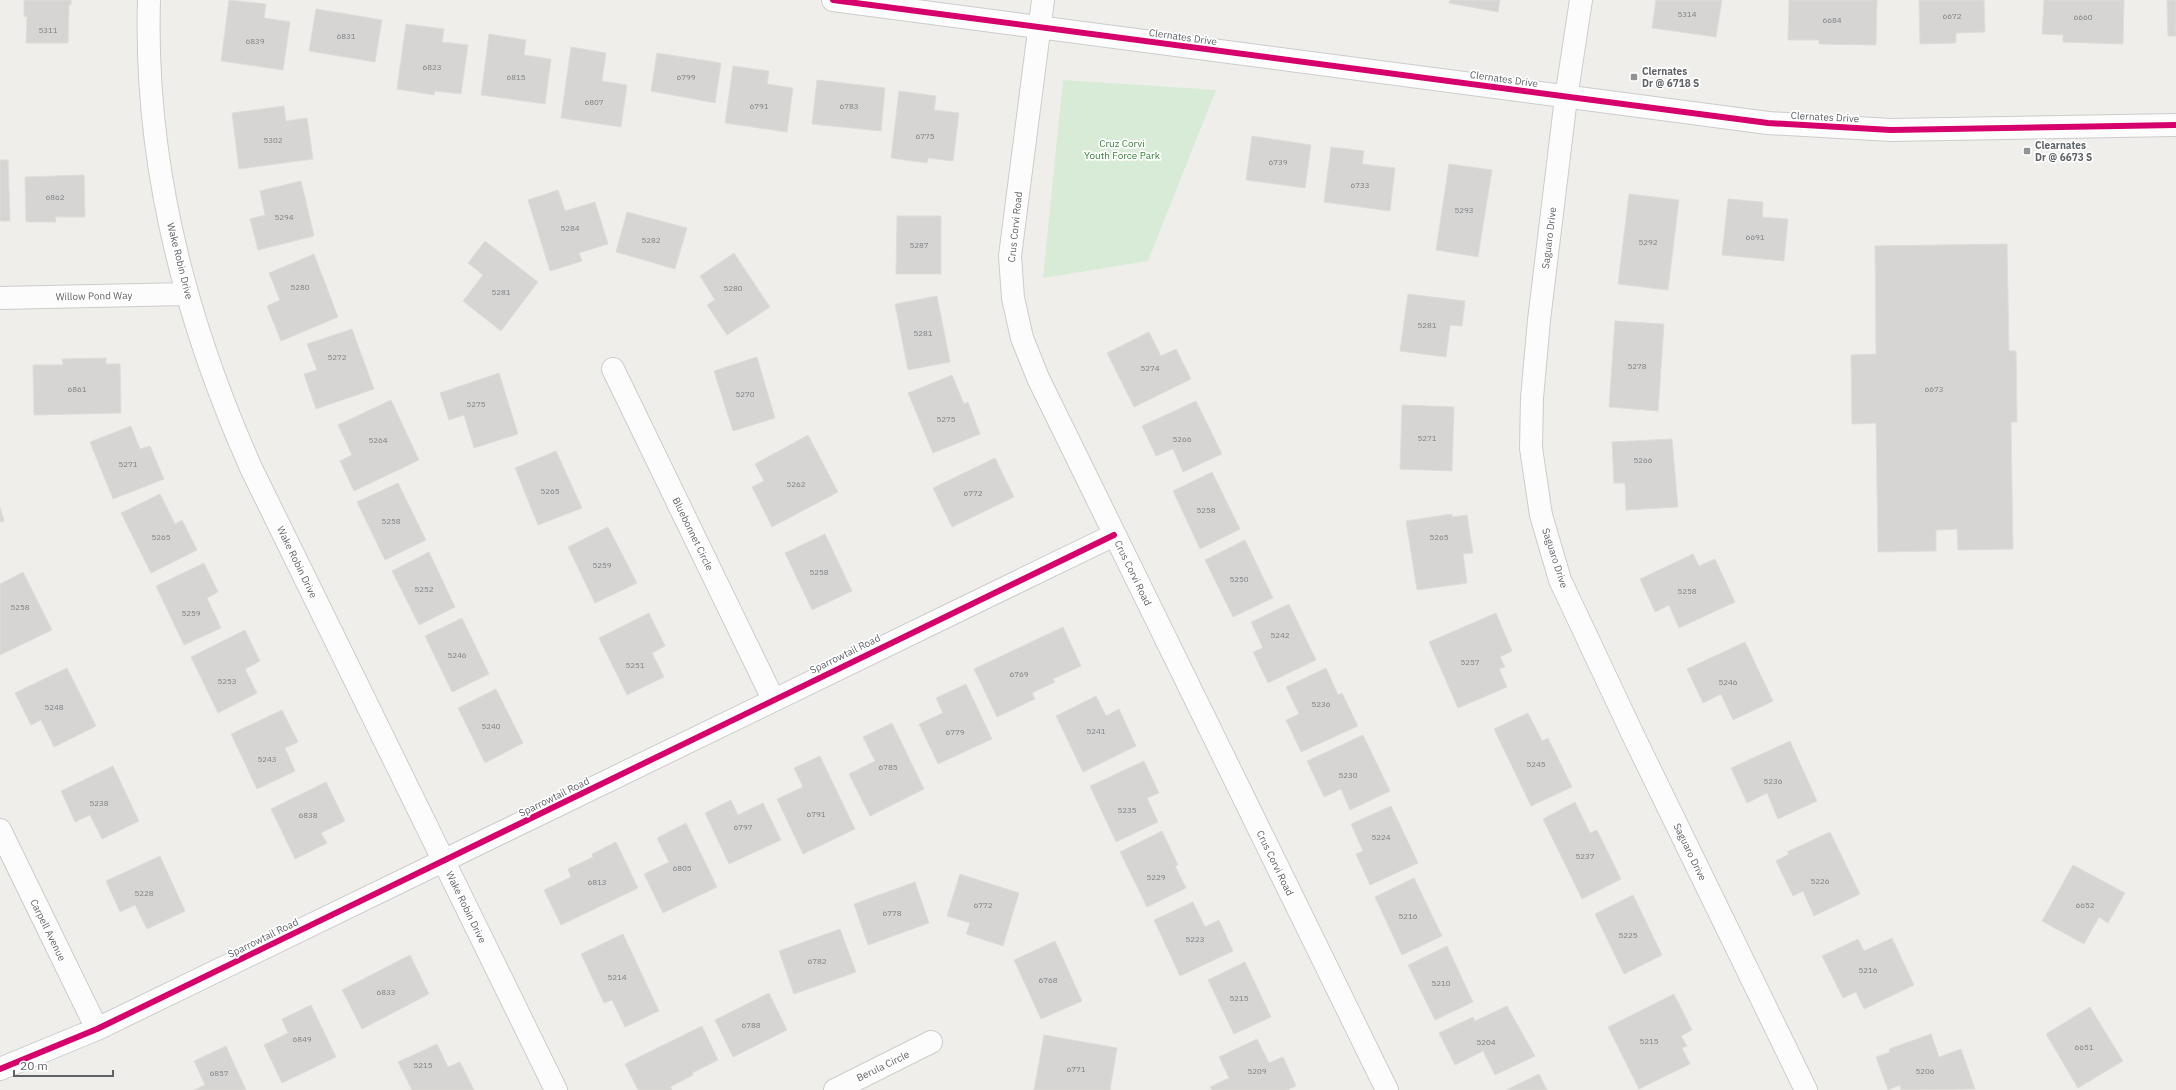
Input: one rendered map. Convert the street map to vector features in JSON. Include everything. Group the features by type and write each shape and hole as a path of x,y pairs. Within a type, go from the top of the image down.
{"street":[{"name":"Wake Robin Drive","path":"149,0 149,44 155,125 172,231 187,294 216,383 246,455 556,1090"},
{"name":"Clernates Drive","path":"833,0 1566,98 1768,123 1847,129 1891,130 2176,125"},
{"name":"Crus Corvi Road","path":"1043,0 1010,256 1013,298 1022,338 1038,378 1114,536 1387,1090"},
{"name":"Saguaro Drive","path":"1581,0 1566,98 1539,320 1532,398 1531,448 1540,515 1560,580 1633,735 1806,1090"},
{"name":"Willow Pond Way","path":"0,298 187,294"},
{"name":"Bluebonnet Circle","path":"614,369 773,700"},
{"name":"Sparrowtail Road","path":"0,1069 96,1029 444,862 773,700 1114,536"},
{"name":"Carpell Avenue","path":"0,830 96,1029"},
{"name":"Berula Circle","path":"834,1090 931,1042"}],"green space":[{"name":"Cruz Corvi Youth Force Park","path":"1063,80 1216,90 1148,261 1043,278"}],"building":[{"path":"24,0 71,0 71,5 69,5 68,43 26,43 27,16 24,17"},
{"path":"229,0 266,4 264,18 290,22 283,70 221,61"},
{"path":"1450,0 1500,0 1498,12 1449,3"},
{"path":"1656,0 1722,0 1716,37 1652,28"},
{"path":"1789,0 1877,0 1876,45 1819,44 1819,40 1788,40"},
{"path":"1919,0 1984,0 1985,32 1956,33 1956,43 1920,44"},
{"path":"2044,0 2124,0 2123,44 2063,42 2063,35 2042,34"},
{"path":"2167,0 2176,0 2176,36 2168,36"},
{"path":"316,9 382,20 375,62 309,51"},
{"path":"406,24 444,29 442,42 468,45 461,94 435,91 434,95 397,89"},
{"path":"489,34 526,40 524,55 551,59 545,104 481,95"},
{"path":"571,47 606,53 602,81 627,85 621,127 561,118"},
{"path":"657,53 721,63 715,103 651,91"},
{"path":"733,66 769,71 767,84 793,88 787,132 725,123"},
{"path":"817,80 885,88 881,131 812,124"},
{"path":"899,91 936,96 934,110 959,113 953,161 928,158 927,163 891,158"},
{"path":"284,106 286,121 307,118 313,159 239,169 232,113"},
{"path":"1252,136 1311,145 1305,188 1246,180"},
{"path":"1331,147 1364,151 1362,164 1395,168 1390,211 1324,202"},
{"path":"0,160 8,160 10,221 0,221"},
{"path":"1449,164 1492,170 1478,257 1436,250"},
{"path":"84,175 85,217 55,217 56,222 26,222 25,177"},
{"path":"301,181 314,236 258,250 250,219 265,215 260,191"},
{"path":"558,190 565,211 595,202 608,244 579,253 582,261 550,271 528,200"},
{"path":"1629,194 1679,200 1668,290 1618,284"},
{"path":"1728,199 1763,202 1762,217 1788,219 1784,261 1722,255"},
{"path":"627,212 687,228 675,269 616,252"},
{"path":"897,216 941,216 941,274 896,274"},
{"path":"485,241 538,282 501,331 463,301 483,275 468,263"},
{"path":"2007,244 2009,351 2016,351 2017,422 2011,422 2013,549 1958,550 1957,529 1936,530 1936,551 1878,552 1876,423 1852,424 1851,355 1876,354 1875,246"},
{"path":"734,253 770,307 727,335 707,305 715,300 700,276"},
{"path":"314,254 338,317 281,341 267,306 280,300 269,273"},
{"path":"1408,294 1465,301 1462,326 1450,325 1446,357 1400,351"},
{"path":"937,296 950,362 908,370 895,304"},
{"path":"1615,321 1664,324 1658,411 1609,407"},
{"path":"352,329 374,389 316,409 304,374 317,370 307,344"},
{"path":"1149,332 1161,356 1176,349 1191,379 1134,407 1107,353"},
{"path":"757,357 775,418 733,431 714,371"},
{"path":"106,358 106,364 120,364 121,413 34,415 33,365 63,365 62,359"},
{"path":"499,373 518,434 474,448 464,415 449,420 440,393"},
{"path":"952,375 964,404 968,402 980,434 933,453 908,393"},
{"path":"391,400 419,460 354,491 340,461 352,455 338,425"},
{"path":"1196,401 1222,454 1183,472 1173,449 1156,456 1142,426"},
{"path":"1402,405 1454,407 1452,471 1400,469"},
{"path":"131,426 140,449 150,446 164,479 113,499 90,442"},
{"path":"808,435 838,492 772,527 752,487 764,481 755,464"},
{"path":"1672,439 1678,507 1626,510 1625,483 1614,483 1612,442"},
{"path":"556,451 582,508 538,525 515,468"},
{"path":"995,458 1014,497 952,527 933,488"},
{"path":"1212,472 1240,529 1200,549 1173,491"},
{"path":"398,483 426,540 385,560 357,502"},
{"path":"160,494 175,524 182,520 197,550 151,573 121,513"},
{"path":"0,507 4,521 0,522"},
{"path":"1452,514 1452,517 1467,515 1473,553 1463,554 1467,583 1417,590 1406,521"},
{"path":"608,527 637,583 595,603 568,547"},
{"path":"825,534 852,591 812,610 785,553"},
{"path":"1245,540 1273,598 1233,617 1205,560"},
{"path":"429,552 455,607 419,625 392,571"},
{"path":"1693,554 1699,566 1715,559 1735,602 1679,628 1669,605 1655,612 1640,579"},
{"path":"204,563 218,592 207,598 221,628 184,645 156,586"},
{"path":"23,572 52,630 0,655 0,584"},
{"path":"1289,604 1316,660 1268,683 1253,652 1263,648 1251,622"},
{"path":"649,613 665,646 652,653 664,677 627,695 599,638"},
{"path":"1496,613 1512,651 1500,657 1505,667 1499,669 1507,687 1458,708 1429,642"},
{"path":"462,618 489,674 452,692 425,636"},
{"path":"1063,627 1081,666 1053,679 1055,682 1032,693 1035,699 997,717 974,669"},
{"path":"245,630 260,661 245,669 257,693 218,713 191,657"},
{"path":"1745,642 1773,701 1733,720 1721,694 1703,703 1687,669"},
{"path":"67,668 96,726 54,747 41,720 31,725 15,693"},
{"path":"1326,668 1338,695 1342,693 1358,726 1301,752 1286,720 1299,714 1286,687"},
{"path":"966,684 992,739 938,764 919,724 943,713 936,698"},
{"path":"496,689 523,743 485,763 458,708"},
{"path":"1096,696 1106,716 1119,709 1136,746 1083,772 1056,716"},
{"path":"282,710 298,742 285,748 295,771 257,789 231,734"},
{"path":"1528,713 1542,741 1548,738 1572,787 1531,806 1494,729"},
{"path":"892,723 924,789 870,816 849,774 875,761 863,737"},
{"path":"1363,735 1390,791 1350,810 1341,789 1324,797 1307,761"},
{"path":"1790,741 1817,801 1778,819 1767,793 1747,803 1731,768"},
{"path":"820,756 855,829 803,854 777,799 803,787 794,768"},
{"path":"1144,761 1159,793 1147,798 1158,822 1116,842 1090,786"},
{"path":"113,766 139,821 102,839 90,815 75,822 61,791"},
{"path":"326,782 345,821 321,833 327,843 295,859 271,809"},
{"path":"731,800 738,815 763,803 781,840 729,864 705,813"},
{"path":"1575,802 1590,833 1597,830 1621,879 1582,899 1543,819"},
{"path":"1391,806 1418,863 1370,885 1356,854 1363,851 1351,824"},
{"path":"686,823 717,887 663,913 644,874 669,862 657,838"},
{"path":"1162,831 1178,865 1175,866 1186,888 1147,907 1120,852"},
{"path":"1830,832 1860,894 1814,916 1803,891 1793,896 1776,861 1789,854 1787,852"},
{"path":"616,842 638,888 561,925 544,890 571,877 568,869 593,857 592,854"},
{"path":"160,856 185,911 147,929 135,905 120,912 106,881"},
{"path":"2073,865 2125,893 2108,923 2099,917 2084,944 2042,921"},
{"path":"960,874 1019,893 1003,946 966,934 970,923 947,916"},
{"path":"1414,878 1442,936 1402,955 1375,897"},
{"path":"915,882 929,923 868,945 854,904"},
{"path":"1633,895 1662,955 1624,974 1595,914"},
{"path":"1193,902 1205,927 1219,920 1233,951 1180,976 1154,920"},
{"path":"840,929 856,972 794,994 779,951"},
{"path":"623,934 659,1011 625,1027 612,1000 604,1003 581,954"},
{"path":"1892,938 1914,985 1864,1009 1856,992 1843,998 1822,956 1858,939 1864,951"},
{"path":"1055,941 1082,1001 1041,1019 1014,960"},
{"path":"1447,946 1473,1002 1435,1020 1408,965"},
{"path":"410,955 429,994 362,1029 342,990"},
{"path":"1245,962 1271,1017 1234,1034 1208,980"},
{"path":"769,993 787,1030 733,1057 715,1020"},
{"path":"1674,994 1692,1030 1681,1036 1687,1046 1682,1048 1690,1064 1639,1089 1608,1027"},
{"path":"311,1005 336,1057 282,1083 264,1045 288,1033 282,1019"},
{"path":"1507,1006 1535,1056 1495,1075 1483,1051 1455,1065 1439,1033 1473,1017 1475,1021"},
{"path":"2090,1007 2123,1061 2078,1088 2046,1034"},
{"path":"702,1026 718,1060 692,1073 693,1075 670,1087 672,1089 670,1090 638,1090 625,1064"},
{"path":"1931,1034 1939,1057 1961,1049 1975,1089 1901,1090 1900,1085 1888,1090 1876,1057 1890,1052 1889,1049"},
{"path":"1044,1035 1117,1048 1110,1090 1034,1090"},
{"path":"1257,1039 1269,1063 1283,1057 1296,1086 1287,1090 1212,1090 1210,1087 1229,1078 1219,1057"},
{"path":"437,1044 448,1067 460,1062 474,1090 412,1090 398,1062"},
{"path":"226,1046 246,1090 194,1090 205,1085 194,1061"},
{"path":"1539,1074 1547,1090 1506,1090"}],"cycle path":[{"path":"833,0 1768,123 1891,130 2176,125"},
{"path":"0,1069 97,1029 1114,535"}],"place":[{"name":"Clernates Dr @ 6718 S","path":"1634,77"},
{"name":"Clearnates Dr @ 6673 S","path":"2027,151"}]}
